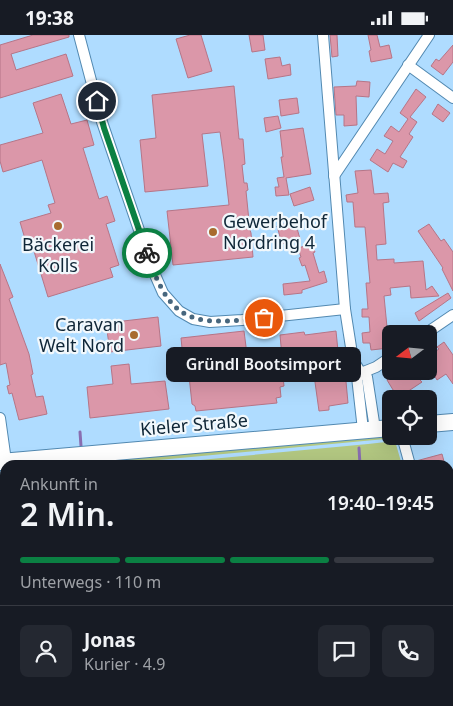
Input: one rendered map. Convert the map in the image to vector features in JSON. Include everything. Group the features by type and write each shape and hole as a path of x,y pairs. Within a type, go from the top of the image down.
{"main road":[{"path":"437,423 453,422"},
{"name":"Kieler Straße","path":"15,460 377,429"}],"street":[{"path":"79,35 102,122 152,268 163,293 179,311 194,319 210,322 345,309"},
{"path":"323,35 345,309 353,360 361,373 367,377 377,429"},
{"path":"334,176 429,35"},
{"path":"408,65 453,98"},
{"path":"438,325 453,315"},
{"path":"361,373 382,363"},
{"path":"0,418 3,460"},
{"path":"404,445 409,460"}],"green space":[{"path":"382,436 382,439 158,460 104,460"},
{"path":"382,442 382,445 396,445 401,460 200,460"}],"building":[{"path":"33,35 69,35 69,37 11,54 16,70 66,54 73,76 0,98 0,45"},
{"path":"190,35 201,35 212,71 188,78 176,39"},
{"path":"249,35 263,35 265,50 252,52"},
{"path":"330,35 337,35 338,56 332,57"},
{"path":"368,35 377,35 380,47 389,45 392,58 371,62"},
{"path":"453,45 453,62 443,75 431,66 436,59 439,61"},
{"path":"280,57 282,66 290,64 291,75 268,79 265,59"},
{"path":"357,81 370,82 369,97 356,96 357,125 344,126 344,115 336,115 334,87 356,86"},
{"path":"234,86 239,139 243,139 245,164 242,165 244,183 247,183 248,190 246,191 249,221 247,222 251,233 253,257 173,265 167,211 229,205 224,161 220,132 202,134 208,186 145,192 140,140 156,138 152,95"},
{"path":"416,89 426,97 410,117 417,122 409,134 413,137 400,157 407,161 403,168 393,163 388,172 370,160 377,149 385,154 393,141 384,136 391,126 399,132 408,119 400,113"},
{"path":"61,94 71,124 87,120 94,145 83,148 99,199 107,196 115,221 106,224 119,265 110,268 113,277 48,297 33,248 28,249 20,222 51,213 48,205 55,203 42,160 3,172 0,161 0,145 43,133 33,103"},
{"path":"297,98 299,113 281,116 279,100"},
{"path":"438,104 450,113 443,122 432,114"},
{"path":"278,116 281,128 266,132 264,118"},
{"path":"303,128 311,174 286,178 289,195 276,196 275,187 279,187 277,178 284,177 280,131"},
{"path":"371,170 374,194 388,193 389,202 383,203 386,244 376,245 377,260 394,259 394,263 423,261 426,290 432,286 439,296 411,298 410,286 390,288 391,295 384,296 387,325 382,325 382,349 371,350 370,343 363,343 362,333 370,332 369,317 362,317 362,309 368,309 366,283 370,283 365,227 355,227 353,202 347,202 346,195 358,193 355,171"},
{"path":"310,187 314,200 294,206 290,194"},
{"path":"295,221 300,239 282,244 277,226"},
{"path":"429,224 441,241 444,239 453,252 453,291 443,268 418,231"},
{"path":"312,244 319,273 324,271 327,282 302,290 302,293 284,295 283,284 310,281 305,265 302,266 299,258 301,257 298,248"},
{"path":"0,264 13,297 9,299 29,354 36,397 43,396 47,414 19,420 12,393 9,394 7,386 10,385 6,363 0,365"},
{"path":"448,293 451,298 419,321 415,313"},
{"name":"Caravan Welt Nord","path":"158,317 161,346 110,352 106,323"},
{"path":"244,331 249,370 278,367 279,377 283,377 284,386 280,387 281,397 276,398 277,403 196,411 195,406 192,404 187,357 183,358 181,338"},
{"path":"336,331 338,351 334,351 335,357 308,360 305,354 282,357 280,335 304,332 305,335"},
{"path":"444,342 453,355 453,384 446,374 438,379 438,346"},
{"name":"Caravan Welt Nord","path":"129,364 131,384 165,381 169,409 90,418 87,387 113,384 111,366"},
{"path":"345,371 348,403 329,406 329,410 319,411 314,375"},
{"path":"387,380 420,380 422,382 410,390 393,390"},
{"path":"442,454 444,460 420,460"}],"waterway":[{"path":"80,432 81,446"},
{"path":"359,448 360,460"}],"way so far":[{"path":"147,253 163,293 179,311 194,319 210,322 264,318"}],"place":[{"name":"Bäckerei Kolls","path":"58,226"},
{"name":"Gewerbehof Nordring 4","path":"213,232"},
{"name":"Gründl Bootsimport","path":"264,318"},
{"name":"Caravan Welt Nord","path":"134,335"}],"route":[{"path":"97,101 102,122 147,253"}]}
